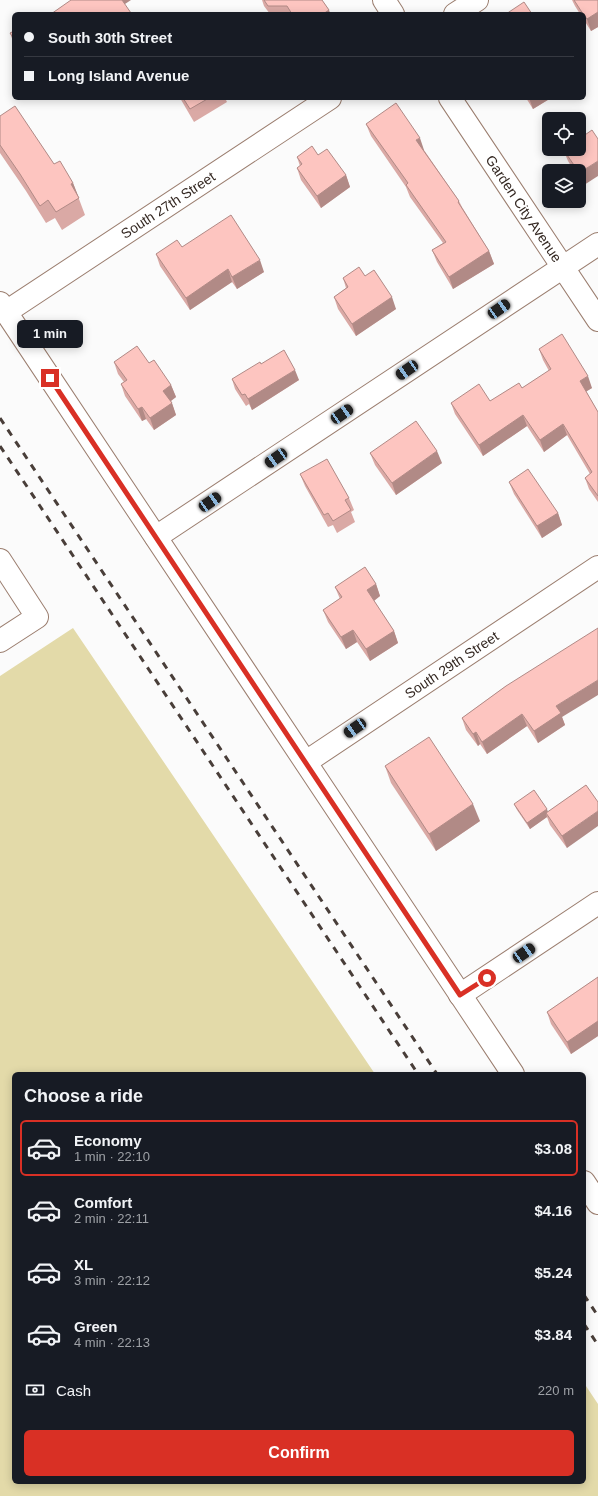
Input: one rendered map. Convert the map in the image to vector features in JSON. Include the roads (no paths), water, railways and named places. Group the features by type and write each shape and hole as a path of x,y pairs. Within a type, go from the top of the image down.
{"street":[{"path":"384,0 392,12"},
{"path":"459,12 476,0"},
{"name":"South 27th Street","path":"3,307 327,100"},
{"name":"Garden City Avenue","path":"451,100 598,320"},
{"path":"156,537 598,244"},
{"path":"3,307 512,1072"},
{"path":"0,560 37,617 0,642"},
{"name":"South 29th Street","path":"306,762 598,567"},
{"path":"460,995 598,903"},
{"path":"586,1185 598,1203"}],"railway":[{"path":"0,418 436,1072"},
{"path":"0,446 417,1072"},
{"path":"586,1298 598,1316"},
{"path":"586,1327 598,1345"}]}
